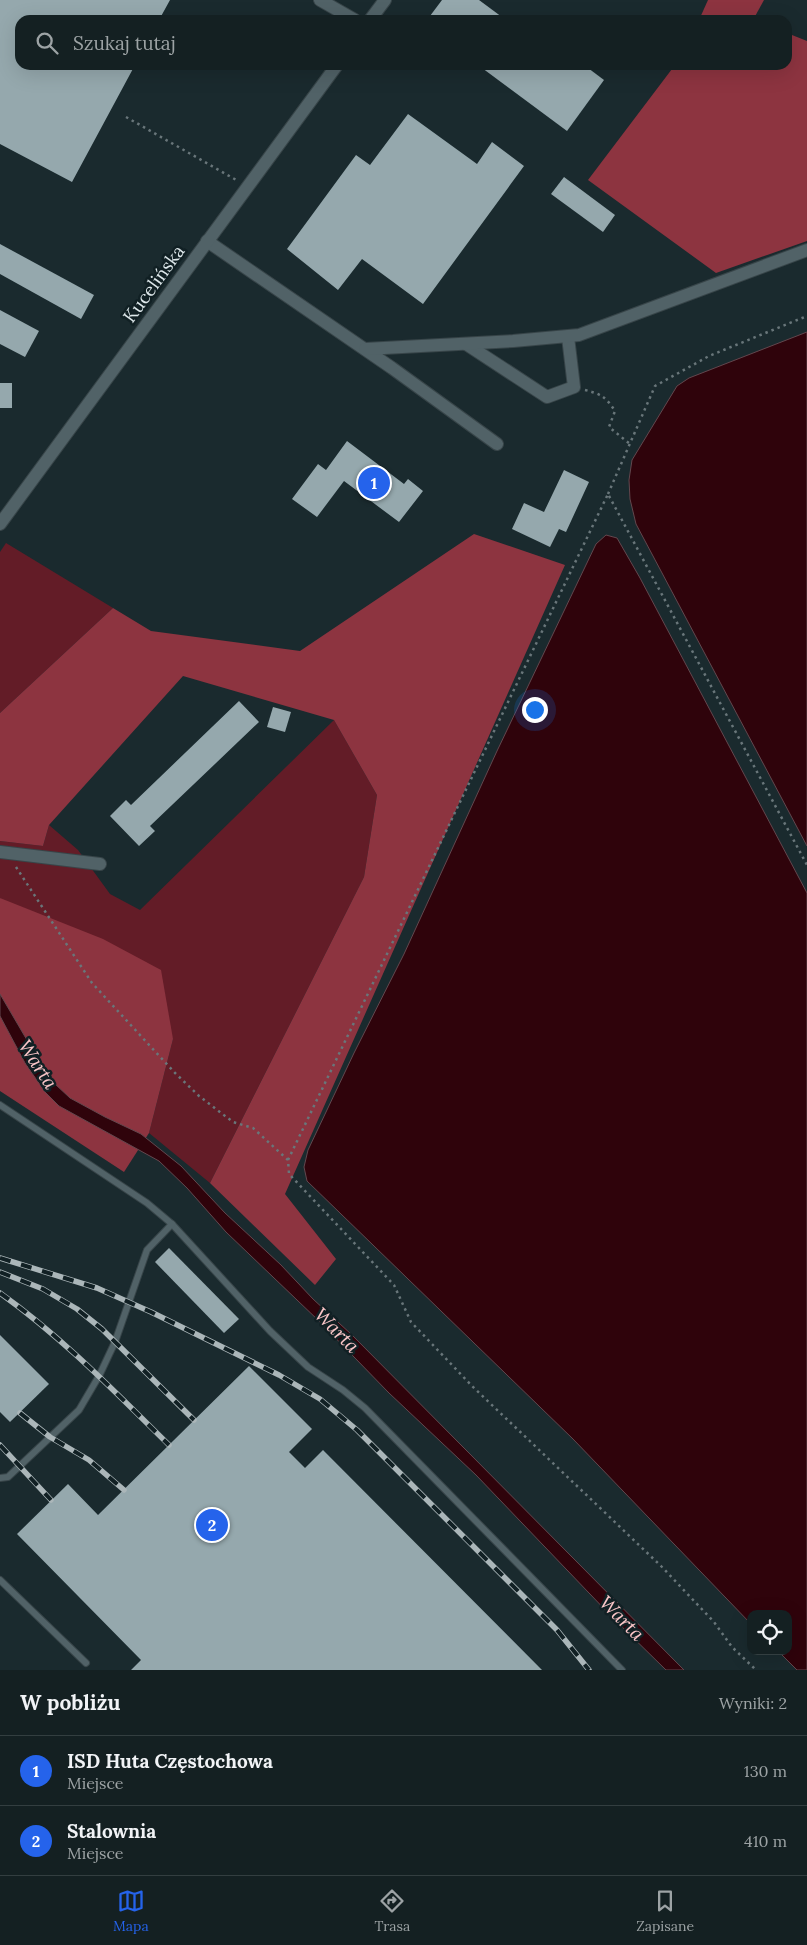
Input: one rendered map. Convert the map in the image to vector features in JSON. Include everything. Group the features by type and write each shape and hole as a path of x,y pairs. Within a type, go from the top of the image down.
{"street":[{"path":"320,0 346,15"},
{"path":"374,15 385,0"},
{"name":"Kucelińska","path":"0,524 333,70"},
{"path":"208,241 497,444"},
{"path":"364,349 466,344 579,335 807,250"},
{"path":"466,344 547,397 574,387 568,336"},
{"path":"4,853 100,864"}],"lane":[{"path":"0,1104 147,1203 172,1224 270,1331 308,1367 344,1390 365,1408 622,1670"},
{"path":"0,1478 8,1476 80,1410 99,1376 114,1342 147,1250 172,1224"},
{"path":"0,1580 86,1663"}],"path":[{"path":"126,117 248,186"},
{"path":"756,1670 732,1647 714,1622 661,1566 472,1386 411,1322 394,1285 289,1174 288,1160 608,494 655,386 709,356 807,316"},
{"path":"574,387 597,393 608,400 615,411 609,427 630,444"},
{"path":"608,494 807,864"},
{"path":"4,853 92,983 175,1073 199,1096 232,1122 253,1128 288,1160"}],"shaded area":[{"path":"708,0 764,0 756,15 701,15"},
{"path":"792,35 807,41 807,241 716,273 588,180 671,70 792,70"},
{"path":"474,534 565,565 285,1194 336,1259 315,1285 210,1183 364,877 377,795 334,720 183,676 49,825 43,846 0,841 0,713 113,608 151,631 300,651"},
{"path":"6,543 113,608 0,713 0,552"},
{"path":"334,720 377,795 364,877 210,1183 149,1133 173,1039 0,898 0,841 43,846 49,825 78,850 110,894 140,910"},
{"path":"0,898 103,939 161,970 173,1039 149,1133 124,1172 0,1091"}],"water":[{"path":"807,332 807,846 636,524 630,499 629,480 632,460 677,386 689,378"},
{"path":"606,535 617,538 807,893 807,1670 797,1670 782,1655 792,1655 792,1610 747,1610 747,1620 573,1439 307,1181 304,1167 308,1150 404,954 497,751 596,544"},
{"name":"Warta","path":"0,994 55,1084 70,1098 141,1134 181,1166 225,1213 352,1335 684,1670 666,1670 612,1617 476,1475 389,1393 320,1322 226,1232 187,1188 159,1161 59,1106 45,1092 25,1063 0,1016"}],"building":[{"path":"0,0 170,0 162,15 15,15 15,70 132,70 72,182 0,144"},
{"path":"442,0 479,0 499,15 431,15"},
{"path":"485,70 591,70 604,80 567,131"},
{"path":"408,114 477,164 492,142 524,166 423,304 362,259 338,290 287,249 356,155 370,165"},
{"path":"564,177 615,215 603,232 551,194"},
{"path":"0,244 94,295 81,319 0,274"},
{"path":"0,310 39,331 25,357 0,344"},
{"path":"0,383 12,383 12,408 0,408"},
{"path":"347,441 404,484 408,479 423,491 399,522 344,481 317,517 292,499 318,464 326,470"},
{"path":"564,470 589,482 566,532 559,529 550,547 512,529 524,503 544,512"},
{"path":"239,701 259,722 150,826 155,831 139,846 110,816 126,800 131,805"},
{"path":"273,707 291,712 285,732 267,727"},
{"path":"169,1248 239,1319 224,1333 155,1262"},
{"path":"0,1335 49,1384 10,1422 0,1412"},
{"path":"249,1366 312,1429 289,1452 305,1468 323,1450 542,1670 131,1670 141,1660 17,1534 68,1484 98,1515"}],"railway":[{"path":"0,1258 97,1288 151,1312 279,1375 320,1399 357,1430 557,1630 589,1670"},
{"path":"0,1272 43,1289 77,1309 102,1329 194,1420"},
{"path":"0,1293 66,1346 169,1445"},
{"path":"20,1413 50,1437 89,1460 124,1490"},
{"path":"0,1445 51,1500"}],"place":[{"name":"ISD Huta Częstochowa","path":"374,483"},
{"name":"Stalownia","path":"212,1525"}]}
